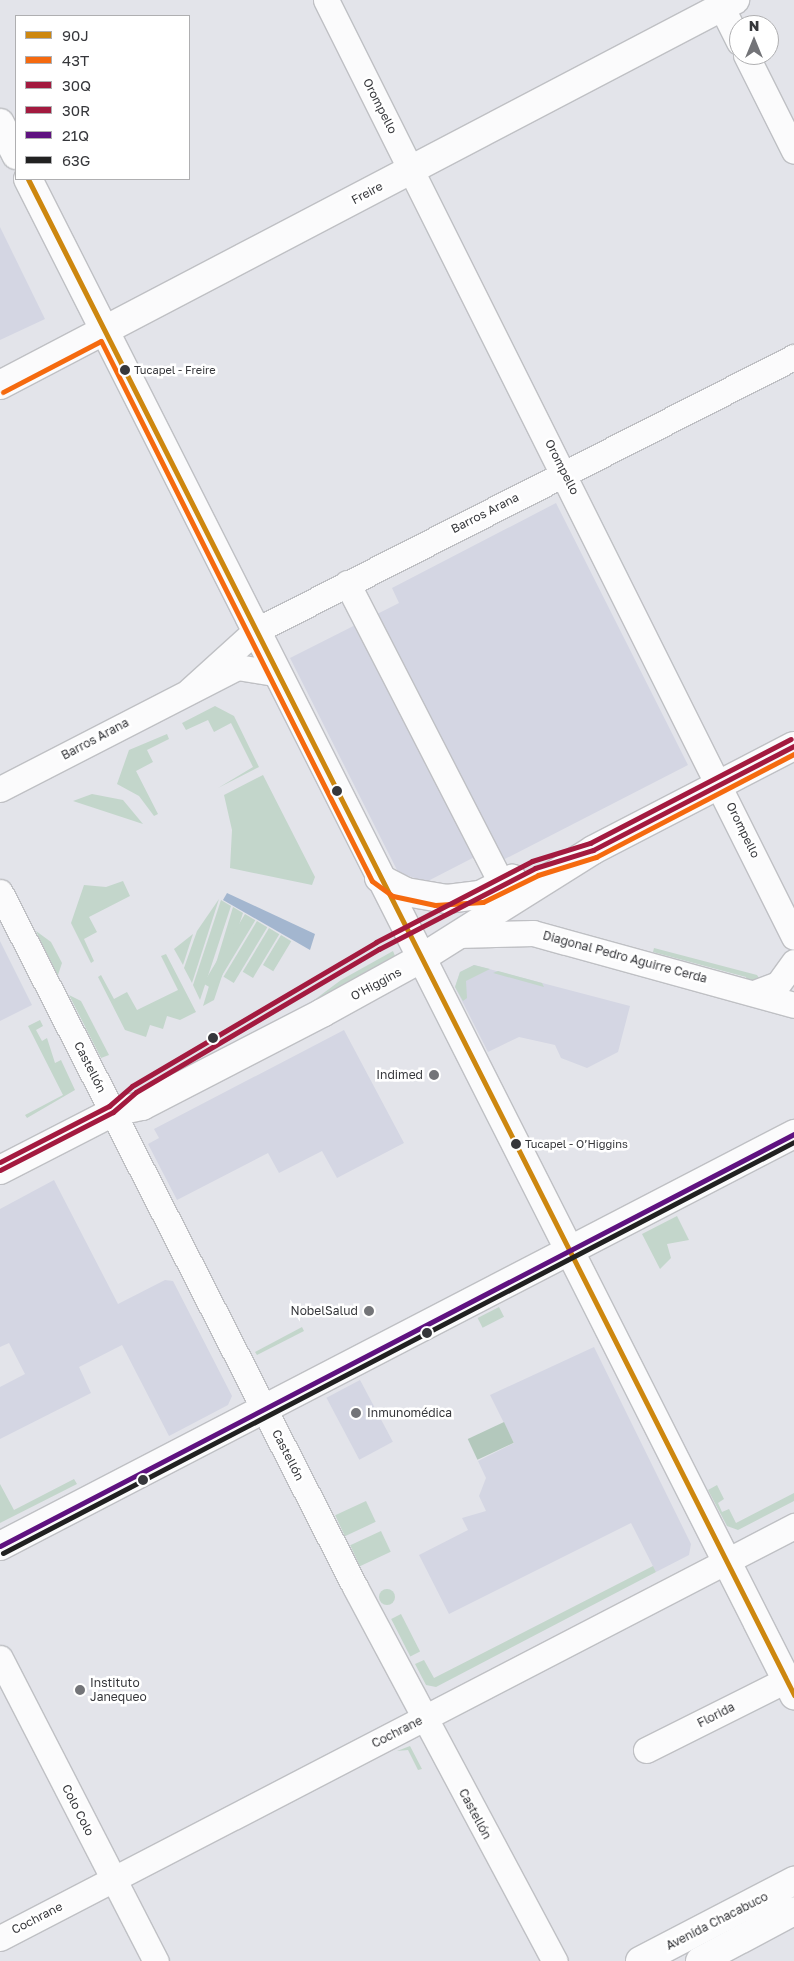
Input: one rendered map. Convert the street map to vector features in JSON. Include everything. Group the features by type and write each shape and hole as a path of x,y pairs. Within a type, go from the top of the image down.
{"main road":[{"name":"Freire","path":"0,385 412,169 724,2"},
{"path":"0,123 15,153"},
{"path":"28,180 379,878 790,1688"},
{"name":"O'Higgins","path":"0,1170 113,1112 142,1106 420,959 452,936 593,850 794,746"},
{"path":"379,878 406,892 447,899 480,895 560,858 593,850"},
{"path":"0,1546 794,1134"},
{"name":"Avenida Chacabuco","path":"640,1961 794,1881"},
{"path":"700,1961 794,1912"}],"street":[{"name":"Orompello","path":"326,0 565,472 794,937"},
{"path":"724,2 729,15"},
{"path":"751,65 794,151"},
{"name":"Barros Arana","path":"190,690 255,631 794,357"},
{"path":"347,583 502,884"},
{"name":"Barros Arana","path":"0,789 237,667 276,673"},
{"name":"Castellón","path":"0,892 424,1718 554,1961"},
{"name":"Diagonal Pedro Aguirre Cerda","path":"452,936 534,933 756,992 794,1005"},
{"path":"756,992 778,984 794,962"},
{"name":"Cochrane","path":"0,1938 794,1526"},
{"name":"Colo Colo","path":"0,1658 156,1961"},
{"name":"Florida","path":"646,1750 790,1688"}],"shaded area":[{"path":"0,227 45,319 0,340"},
{"path":"556,503 688,765 499,862 492,848 426,882 398,872 290,658 399,603 392,588"},
{"path":"0,941 32,1005 0,1021"},
{"path":"474,965 630,1006 618,1052 587,1068 561,1058 555,1045 519,1037 488,1052 455,987 460,972"},
{"path":"344,1030 404,1143 337,1178 322,1151 279,1173 268,1153 177,1200 148,1144 159,1138 154,1129"},
{"path":"54,1180 118,1304 165,1280 173,1281 232,1396 228,1405 169,1436 122,1345 79,1367 91,1393 0,1439 0,1387 25,1374 9,1343 0,1347 0,1209"},
{"path":"594,1347 691,1544 689,1555 656,1572 631,1523 449,1614 419,1555 468,1530 462,1518 486,1511 479,1496 486,1478 478,1461 514,1443 490,1395"},
{"name":"Inmunomédica","path":"360,1380 393,1442 359,1460 326,1398"}],"green space":[{"path":"215,706 234,716 259,767 218,788 253,767 231,723 214,732 208,720 186,730 182,723"},
{"path":"280,710 360,865 359,866"},
{"path":"167,734 169,739 147,750 153,762 136,771 158,814 154,816 139,796 117,784 129,750"},
{"path":"263,775 315,877 312,885 230,868 232,830 224,795"},
{"path":"92,794 123,800 143,824 73,801"},
{"path":"123,881 130,896 89,917 97,932 84,939 94,961 91,963 71,923 84,885 106,887"},
{"path":"219,899 192,983 184,968 197,931"},
{"path":"221,900 231,906 200,1000 193,985"},
{"path":"233,907 243,913 214,1000 203,1006"},
{"path":"245,914 255,920 214,990 203,983"},
{"path":"257,921 267,927 234,983 224,977"},
{"path":"269,928 279,934 253,978 243,972"},
{"path":"36,931 51,942 62,963 57,978"},
{"path":"193,934 183,965 174,949"},
{"path":"281,935 291,941 273,971 263,965"},
{"path":"654,948 757,975 759,978 747,984 746,977 653,952"},
{"path":"393,951 395,956 294,1015 341,980"},
{"path":"166,954 196,1012 180,1020 167,1016 163,1029 150,1025 146,1037 125,1030 98,977 101,975 114,999 127,992 137,1010 178,990 161,956"},
{"path":"474,965 490,969 466,981 467,998 463,1001 455,987 460,972"},
{"path":"498,971 542,983 544,987 493,973"},
{"path":"69,995 81,1001 109,1055 101,1058"},
{"path":"40,1020 43,1026 36,1030 42,1041 47,1038 55,1063 61,1060 75,1090 27,1118 25,1115 63,1095 28,1026"},
{"path":"677,1216 689,1240 667,1244 671,1258 660,1269 642,1234"},
{"path":"499,1307 504,1317 483,1328 478,1318"},
{"path":"302,1327 304,1331 257,1355 255,1352"},
{"path":"504,1422 514,1443 477,1460 468,1439"},
{"path":"74,1479 77,1484 0,1523 0,1484 14,1510"},
{"path":"717,1485 724,1499 718,1503 722,1512 729,1509 736,1523 794,1493 794,1501 738,1530 727,1526 708,1490"},
{"path":"366,1501 376,1522 345,1536 335,1515"},
{"path":"381,1531 391,1552 360,1566 350,1545"},
{"path":"653,1566 656,1572 436,1687 426,1685 415,1664 424,1660 434,1678"},
{"path":"384,1589 390,1589 395,1594 393,1603 384,1605 379,1600 379,1594"},
{"path":"401,1614 420,1651 410,1656 391,1619"},
{"path":"410,1746 422,1769 418,1770 408,1750 397,1751"}],"water":[{"path":"227,893 315,934 310,950 223,900"}],"transit line":[{"name":"90J","path":"29,180 794,1695"},
{"name":"43T","path":"3,392 101,341 372,881 393,896 435,905 483,902 538,875 596,857 794,754"},
{"name":"30R","path":"0,1162 109,1106 132,1086 376,942 532,861 590,843 791,739"},
{"name":"30Q","path":"0,1170 113,1112 136,1092 379,949 535,868 593,850 794,746"},
{"name":"21Q","path":"0,1546 794,1134"},
{"name":"63G","path":"3,1553 794,1142"}],"place":[{"name":"Tucapel - Freire","path":"125,370"},
{"name":"Indimed","path":"434,1075"},
{"name":"Tucapel - O’Higgins","path":"516,1144"},
{"name":"NobelSalud","path":"369,1311"},
{"name":"Inmunomédica","path":"356,1413"},
{"name":"Instituto Janequeo","path":"80,1690"}]}
